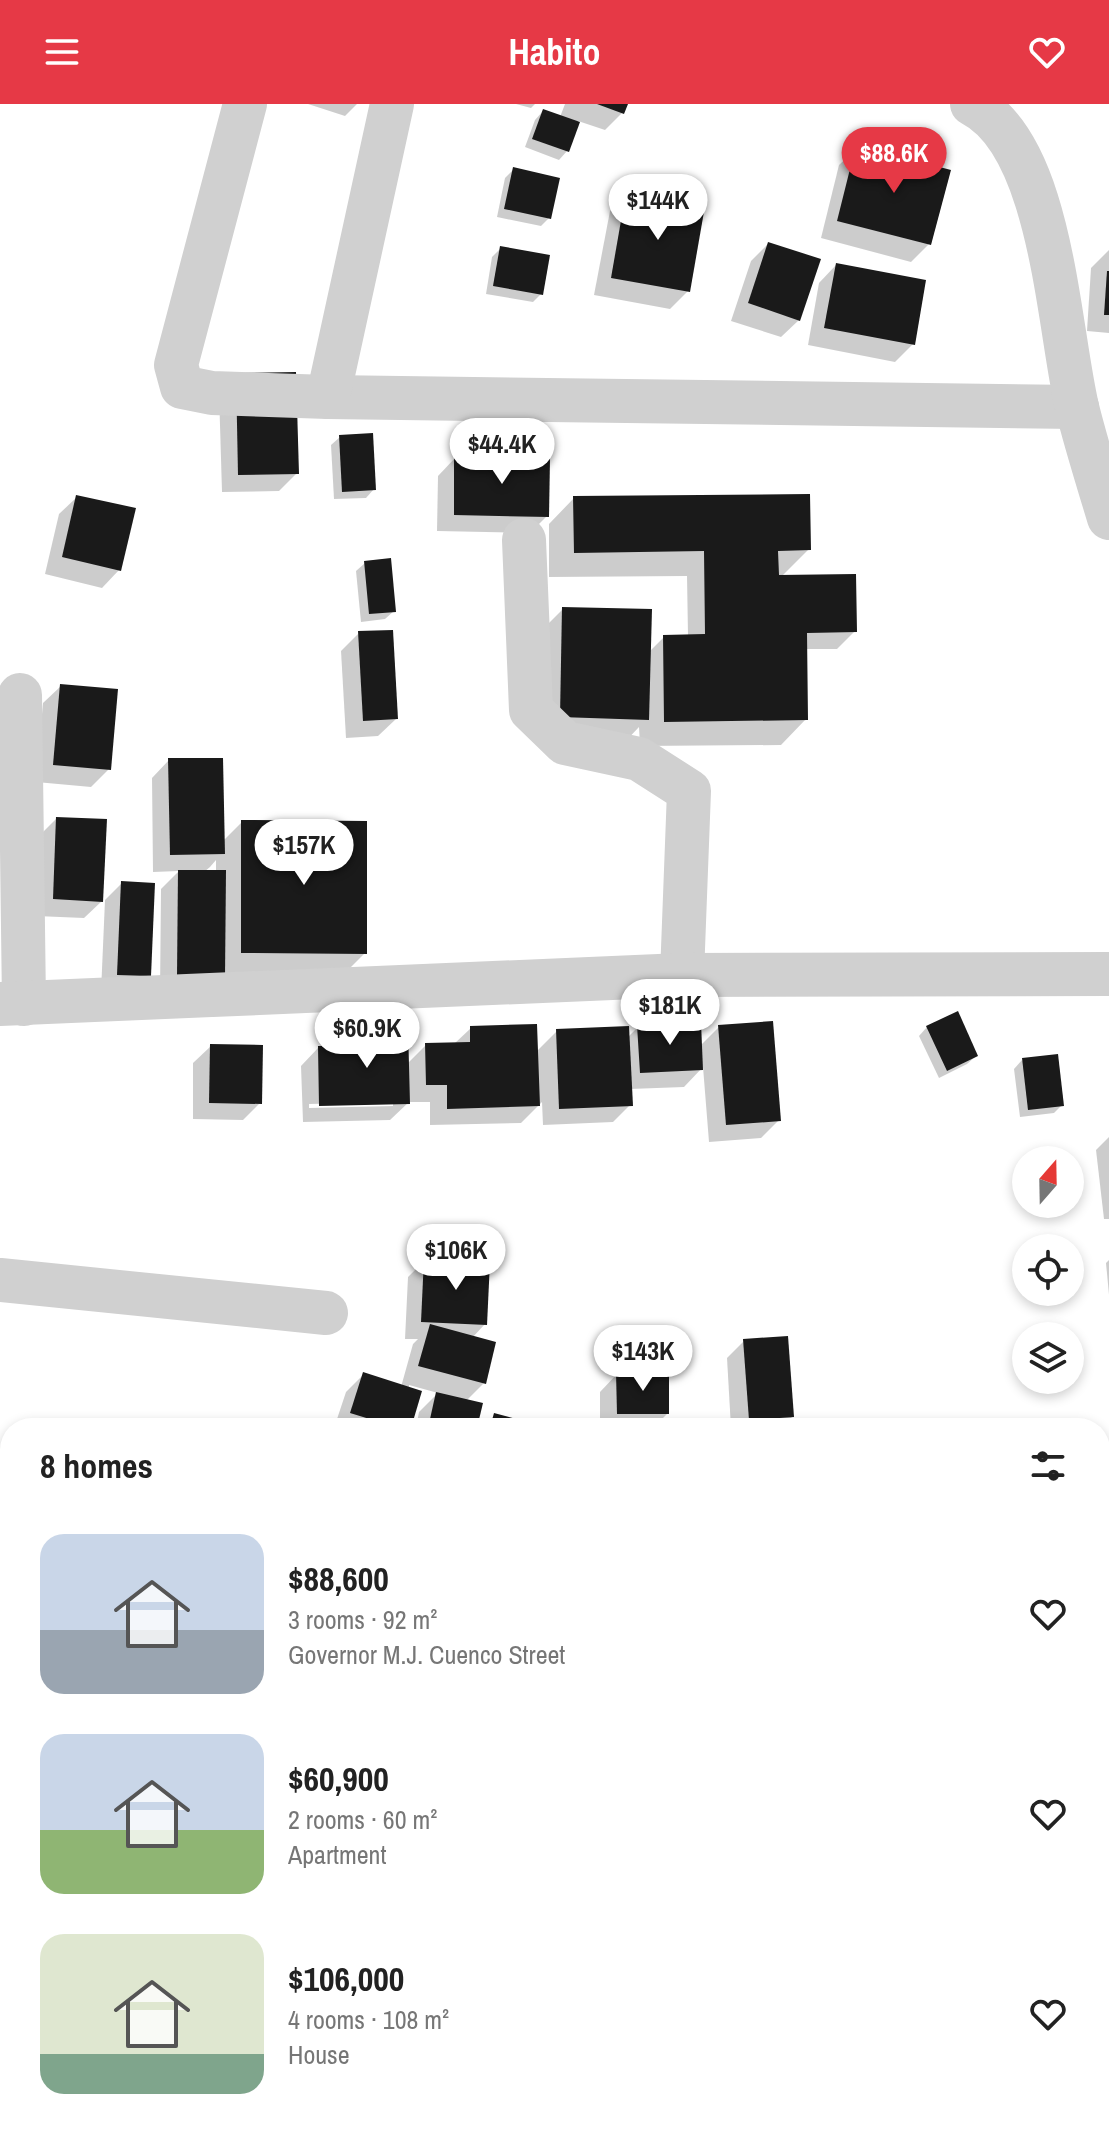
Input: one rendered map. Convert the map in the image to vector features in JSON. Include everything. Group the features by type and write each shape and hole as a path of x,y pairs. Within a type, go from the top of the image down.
{"street":[{"path":"245,104 176,365 182,387 212,393 328,397 1077,407"},
{"path":"328,397 392,104"},
{"path":"988,117 1023,161 1039,202 1077,407 1109,518"},
{"path":"524,540 531,710 565,743 639,759 689,791 682,975"},
{"path":"20,695 12,1004 682,975 1109,974"},
{"path":"0,1280 326,1313"}],"building":[{"path":"597,104 628,104 624,114"},
{"path":"543,109 580,122 569,152 532,139"},
{"path":"856,145 951,170 931,245 837,221"},
{"path":"513,167 560,178 551,219 504,209"},
{"path":"626,192 705,206 690,292 611,278"},
{"path":"768,242 821,259 800,321 748,303"},
{"path":"500,246 550,255 543,295 493,286"},
{"path":"836,263 926,280 915,345 824,328"},
{"path":"1107,271 1109,315 1104,315"},
{"path":"296,372 299,474 238,475 236,373"},
{"path":"373,433 376,490 342,492 339,435"},
{"path":"454,456 550,458 549,517 454,515"},
{"path":"810,494 811,550 778,551 779,575 856,574 857,632 807,633 808,720 664,722 663,635 705,634 704,551 574,553 573,496"},
{"path":"76,495 136,508 121,571 62,557"},
{"path":"391,558 396,612 369,614 364,561"},
{"path":"562,607 652,609 649,720 560,717"},
{"path":"393,630 398,719 363,721 358,631"},
{"path":"60,684 118,689 111,770 53,765"},
{"path":"168,758 223,758 225,854 170,855"},
{"path":"56,817 107,819 103,902 53,899"},
{"path":"241,820 367,821 367,954 241,953"},
{"path":"178,870 226,870 225,976 177,976"},
{"path":"121,881 155,883 151,976 117,975"},
{"path":"958,1011 978,1056 947,1071 926,1026"},
{"path":"773,1021 781,1121 726,1125 718,1025"},
{"path":"701,1022 703,1070 640,1073 637,1025"},
{"path":"537,1024 540,1106 447,1109 447,1085 426,1085 425,1043 470,1042 470,1026"},
{"path":"629,1026 633,1106 559,1109 556,1029"},
{"path":"408,1027 410,1104 319,1106 318,1046 362,1045 362,1028"},
{"path":"210,1044 263,1045 262,1104 209,1103"},
{"path":"1058,1054 1064,1106 1028,1110 1022,1058"},
{"path":"424,1258 490,1261 487,1325 421,1322"},
{"path":"430,1324 496,1342 486,1384 418,1366"},
{"path":"788,1336 794,1417 749,1418 743,1339"},
{"path":"363,1372 422,1391 414,1418 366,1418 350,1413"},
{"path":"616,1372 669,1372 669,1414 617,1414"},
{"path":"436,1392 483,1403 479,1418 430,1418"},
{"path":"494,1413 513,1418 493,1418"}]}
